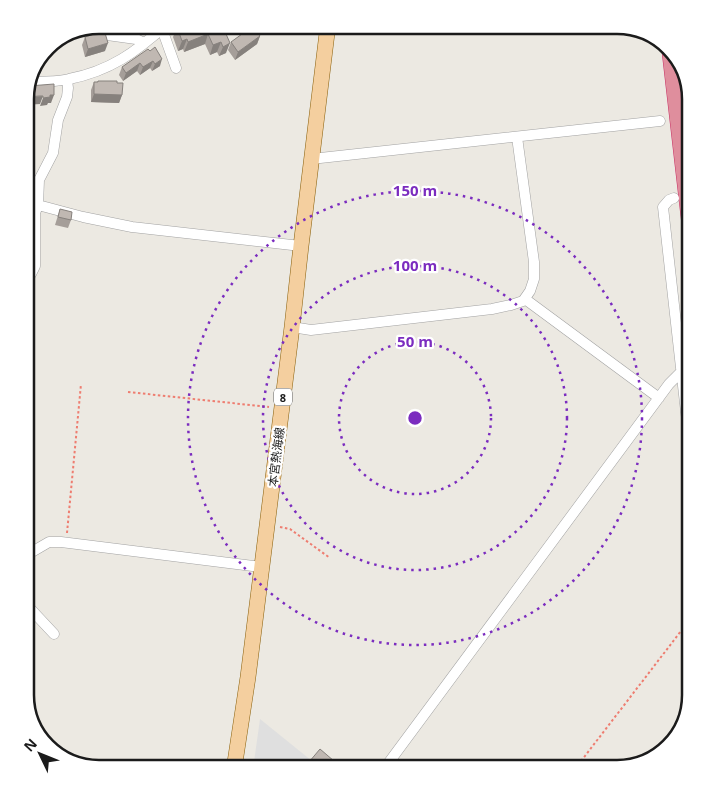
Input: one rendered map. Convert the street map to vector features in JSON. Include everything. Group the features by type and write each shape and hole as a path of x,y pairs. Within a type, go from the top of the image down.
{"highway":[{"path":"673,64 682,146"}],"main road":[{"name":"本宮熱海線","path":"235,760 248,677 282,408 327,34"}],"street":[{"path":"100,34 136,39 144,43"},
{"path":"36,83 67,80 99,71 125,58 155,34"},
{"path":"166,34 176,68"},
{"path":"34,266 39,180 53,153 58,120 67,97 67,80"},
{"path":"311,159 660,121"},
{"path":"292,328 311,330 492,309 511,305 525,299 534,279 534,262 517,138"},
{"path":"391,760 659,398 682,371 664,207 669,200 674,198"},
{"path":"38,205 83,218 132,227 301,246"},
{"path":"525,299 659,398"},
{"path":"34,551 49,542 66,542 261,567"},
{"path":"34,613 54,634"}],"path":[{"path":"66,542 81,384"},
{"path":"128,392 282,408"},
{"path":"267,526 290,529 330,558"},
{"path":"582,760 682,630"}],"shaded area":[{"path":"260,719 311,760 254,760"}],"building":[{"path":"105,34 108,43 88,49 85,37"},
{"path":"180,34 208,34 188,42 187,39 182,41"},
{"path":"208,34 226,34 230,43 223,47 221,42 213,45"},
{"path":"242,34 259,34 260,36 238,52 231,42"},
{"path":"155,47 162,59 155,64 153,61 143,67 140,63 126,73 122,67 148,49 150,51"},
{"path":"117,81 117,83 123,83 122,95 94,94 94,82"},
{"path":"54,84 54,95 43,98 43,96 34,96 35,85"},
{"path":"60,209 72,212 71,220 58,217"},
{"path":"320,749 333,760 311,760"}]}
